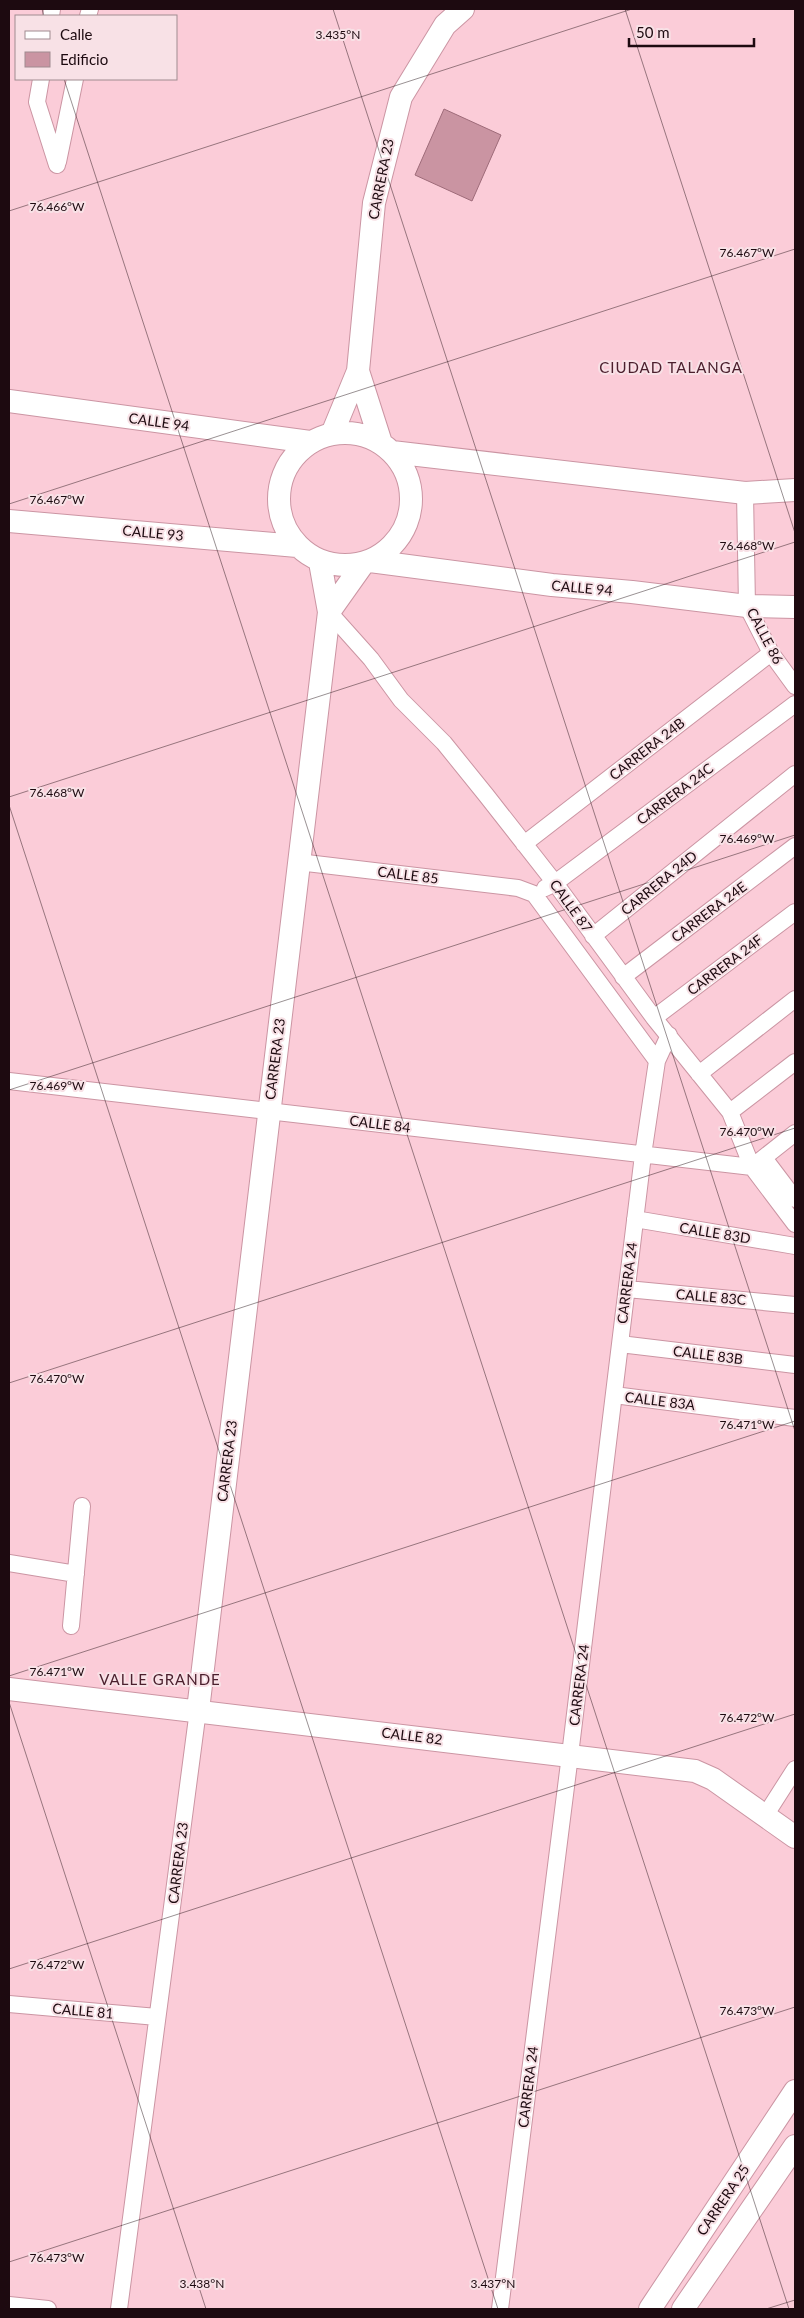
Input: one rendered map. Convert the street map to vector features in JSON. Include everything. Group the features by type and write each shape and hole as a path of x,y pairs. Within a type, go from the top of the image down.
{"street":[{"name":"CARRERA 23","path":"332,434 358,371 374,203 401,97 445,25 463,9"},
{"path":"41,80 38,102 57,165 75,80"},
{"name":"CARRERA 23","path":"358,371 387,448"},
{"name":"CALLE 94","path":"9,401 310,442"},
{"path":"387,448 405,470 411,491 410,513 402,533 389,550 367,563 342,566 320,562 297,546 284,526 278,503 281,479 292,458 310,442 332,434 349,432 365,436 387,448 745,493 795,490"},
{"name":"CALLE 86","path":"745,493 747,606 771,653 795,686"},
{"name":"CALLE 93","path":"9,521 297,546"},
{"name":"CARRERA 23","path":"119,2309 198,1710 329,612 320,562"},
{"name":"CARRERA 23","path":"329,612 367,563"},
{"name":"CALLE 94","path":"367,563 747,606 795,607"},
{"name":"CALLE 87","path":"329,612 371,660 401,700 444,743 555,883 654,1018 730,1112 758,1163 793,1217"},
{"name":"CARRERA 24B","path":"524,844 771,653"},
{"name":"CARRERA 24C","path":"526,891 555,883 795,704"},
{"name":"CARRERA 24D","path":"593,936 795,774"},
{"name":"CARRERA 24E","path":"623,977 795,846"},
{"name":"CALLE 85","path":"298,862 526,891"},
{"path":"526,891 657,1060"},
{"name":"CARRERA 24F","path":"654,1018 795,912"},
{"path":"699,1074 795,999"},
{"name":"CARRERA 24","path":"500,2309 643,1155 657,1060 669,1035"},
{"path":"730,1112 795,1062"},
{"name":"CALLE 84","path":"9,1081 643,1155 758,1163"},
{"path":"795,1134 758,1163 795,1199"},
{"name":"CALLE 83D","path":"635,1219 795,1246"},
{"name":"CALLE 83C","path":"627,1290 795,1305"},
{"name":"CALLE 83B","path":"620,1344 795,1365"},
{"name":"CALLE 83A","path":"614,1395 795,1418"},
{"path":"71,1626 82,1506"},
{"path":"9,1563 76,1574"},
{"name":"CALLE 82","path":"9,1689 198,1710 695,1771 713,1779 795,1837"},
{"path":"765,1816 795,1769"},
{"name":"CALLE 81","path":"9,2004 158,2017"},
{"name":"CARRERA 25","path":"650,2309 795,2091"},
{"name":"CARRERA 25","path":"683,2309 795,2146"},
{"path":"9,2305 38,2309"}],"building":[{"path":"444,109 501,135 472,201 415,175"}],"district":[{"name":"CIUDAD TALANGA","path":"671,368"},
{"name":"VALLE GRANDE","path":"160,1680"}]}
